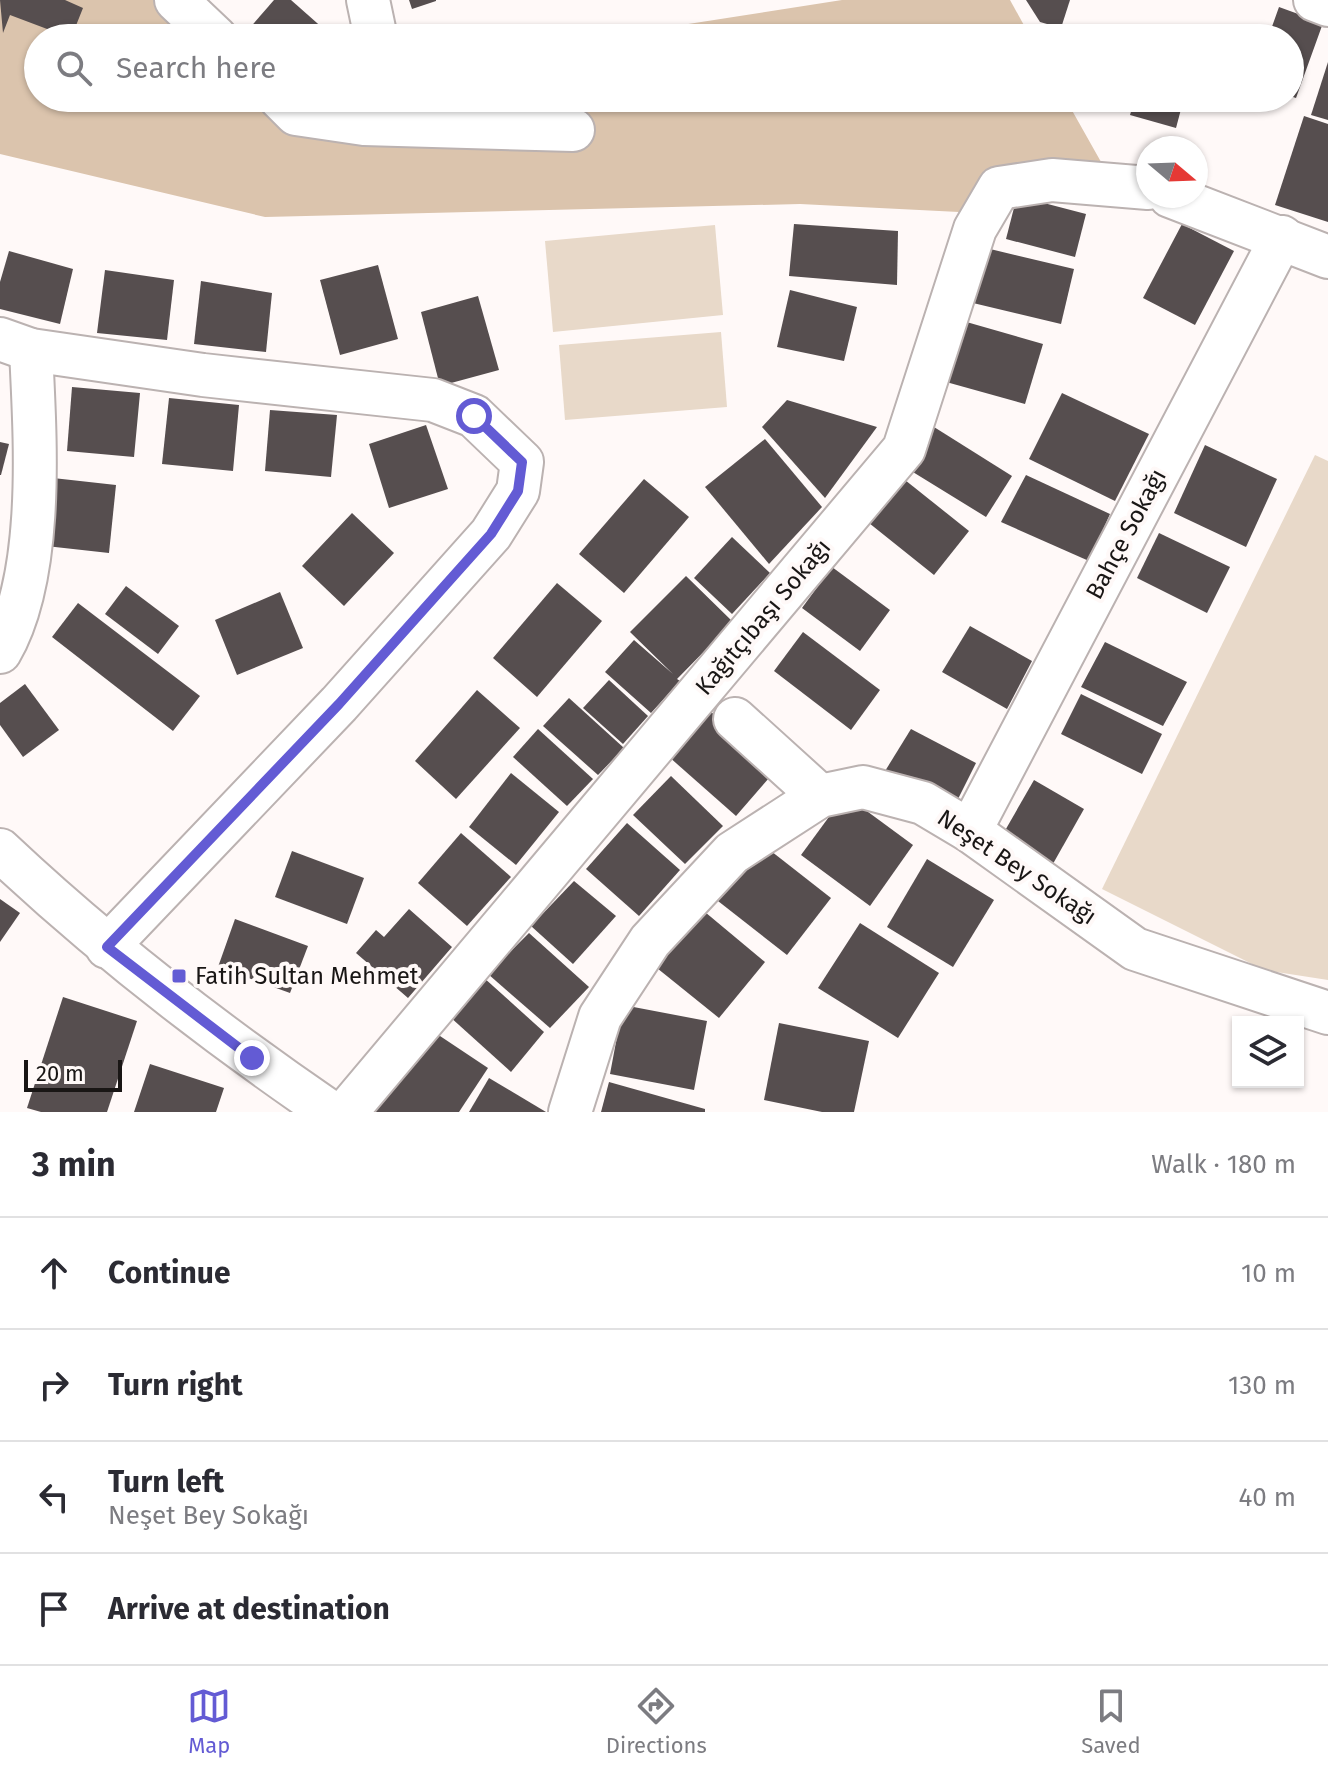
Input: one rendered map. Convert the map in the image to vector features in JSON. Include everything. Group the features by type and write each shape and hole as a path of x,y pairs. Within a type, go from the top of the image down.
{"street":[{"path":"176,0 201,24"},
{"path":"368,0 373,24"},
{"path":"1315,0 1328,5"},
{"path":"294,112 343,112"},
{"path":"377,112 573,130"},
{"name":"Kağıtçıbaşı Sokağı","path":"346,1112 904,449 975,229 999,188 1052,180 1136,187"},
{"path":"1203,208 1328,257"},
{"name":"Bahçe Sokağı","path":"970,831 1282,237"},
{"path":"0,652 21,595 36,485 16,345 203,375 433,400 474,416 522,462 518,491 491,534 339,704 107,947"},
{"path":"735,719 820,796"},
{"name":"Neşet Bey Sokağı","path":"570,1112 600,1017 650,941 732,853 820,796 863,787 923,803 970,831 1135,949 1328,1013"},
{"path":"0,850 107,947 233,1045 330,1112"}],"shaded area":[{"path":"0,0 179,0 205,24 24,24 24,112 302,112 312,121 581,115 581,112 1073,112 1105,169 959,212 800,204 265,217 0,154"},
{"path":"842,0 1010,0 1023,24 688,24"},
{"path":"715,225 723,315 553,332 545,241"},
{"path":"721,332 727,407 565,420 559,345"},
{"path":"1315,455 1328,461 1328,980 1264,970 1102,889"}],"building":[{"path":"0,0 65,0 83,8 77,24 34,24 10,15 3,33"},
{"path":"274,0 291,0 318,24 253,24"},
{"path":"409,0 436,0 436,1 412,9"},
{"path":"1026,0 1070,0 1062,24 1040,22"},
{"path":"1279,7 1323,23 1304,76 1304,24 1273,24"},
{"path":"1328,62 1328,120 1311,115"},
{"path":"493,112 564,112 563,120"},
{"path":"1131,112 1180,112 1176,128 1130,115"},
{"path":"1304,116 1328,124 1328,222 1275,205"},
{"path":"1017,196 1086,214 1075,257 1006,239"},
{"path":"794,224 898,231 897,285 789,276"},
{"path":"1182,224 1234,251 1195,325 1143,298"},
{"path":"986,248 1074,269 1061,324 973,303"},
{"path":"9,251 73,269 60,324 0,309 0,282"},
{"path":"378,265 398,339 340,355 320,280"},
{"path":"105,270 174,280 167,340 97,333"},
{"path":"201,281 272,293 266,352 194,344"},
{"path":"790,290 857,307 844,361 777,347"},
{"path":"478,296 499,370 440,386 421,312"},
{"path":"956,319 1043,344 1025,404 939,380"},
{"path":"72,387 140,393 134,457 67,451"},
{"path":"1062,393 1149,434 1115,501 1029,459"},
{"path":"169,398 239,405 233,471 162,464"},
{"path":"787,400 877,427 825,498 762,427"},
{"path":"270,410 337,415 331,477 265,471"},
{"path":"426,425 448,489 389,508 369,444"},
{"path":"934,427 1012,476 986,517 908,469"},
{"path":"765,439 822,507 769,564 705,487"},
{"path":"0,442 9,444 1,475 0,475"},
{"path":"1205,445 1277,479 1246,547 1174,513"},
{"path":"1026,475 1110,514 1089,561 1001,522"},
{"path":"53,478 116,485 109,553 46,546"},
{"path":"644,479 689,517 624,593 579,554"},
{"path":"905,480 969,531 934,575 869,523"},
{"path":"352,513 394,553 344,606 302,566"},
{"path":"1159,533 1230,567 1207,613 1137,578"},
{"path":"732,537 770,573 732,614 694,578"},
{"path":"832,567 890,610 860,651 802,608"},
{"path":"686,576 733,622 677,679 680,681 651,713 605,672 634,640 673,674 630,632"},
{"path":"557,583 602,621 537,697 493,658"},
{"path":"126,586 179,626 158,654 105,614"},
{"path":"280,592 303,648 237,675 215,620"},
{"path":"78,603 200,696 173,731 52,637"},
{"path":"970,626 1032,661 1007,709 942,672"},
{"path":"803,632 880,690 851,730 774,671"},
{"path":"1105,642 1187,682 1163,726 1081,687"},
{"path":"609,680 648,716 623,744 583,708"},
{"path":"25,684 59,730 23,757 0,725 0,703"},
{"path":"477,690 520,728 456,799 415,761"},
{"path":"1081,694 1162,734 1142,774 1061,734"},
{"path":"569,698 624,748 598,775 543,726"},
{"path":"709,710 776,770 736,816 668,756"},
{"path":"538,729 593,779 567,806 513,757"},
{"path":"911,729 976,763 952,811 882,776"},
{"path":"511,773 559,812 516,865 469,827"},
{"path":"671,776 723,826 685,864 633,815"},
{"path":"1034,780 1084,809 1050,869 999,841"},
{"path":"845,795 913,845 870,906 801,855"},
{"path":"627,823 680,870 639,916 586,869"},
{"path":"461,833 511,877 467,926 418,883"},
{"path":"762,844 831,898 787,955 718,901"},
{"path":"292,851 364,878 347,924 275,897"},
{"path":"927,859 994,900 953,967 887,927"},
{"path":"574,881 616,916 573,964 531,926"},
{"path":"0,899 20,913 0,942"},
{"path":"693,902 765,962 719,1018 647,960"},
{"path":"409,909 452,947 408,998 356,953 376,930 384,937"},
{"path":"235,919 308,946 290,993 218,967"},
{"path":"860,923 939,973 898,1038 818,988"},
{"path":"529,933 589,987 550,1028 488,974"},
{"path":"483,977 544,1032 511,1072 449,1016"},
{"path":"63,997 137,1021 107,1112 41,1112 27,1108"},
{"path":"623,1005 707,1021 694,1090 610,1074"},
{"path":"779,1023 869,1041 854,1112 822,1112 764,1100"},
{"path":"428,1028 488,1068 459,1112 373,1112"},
{"path":"150,1064 224,1088 216,1112 134,1112"},
{"path":"489,1078 546,1112 469,1112"},
{"path":"609,1082 705,1109 705,1112 601,1112"}],"place":[{"name":"Fatih Sultan Mehmet","path":"179,976"}],"route":[{"path":"252,1058 107,947 339,704 491,534 518,491 522,462 474,416"}]}
